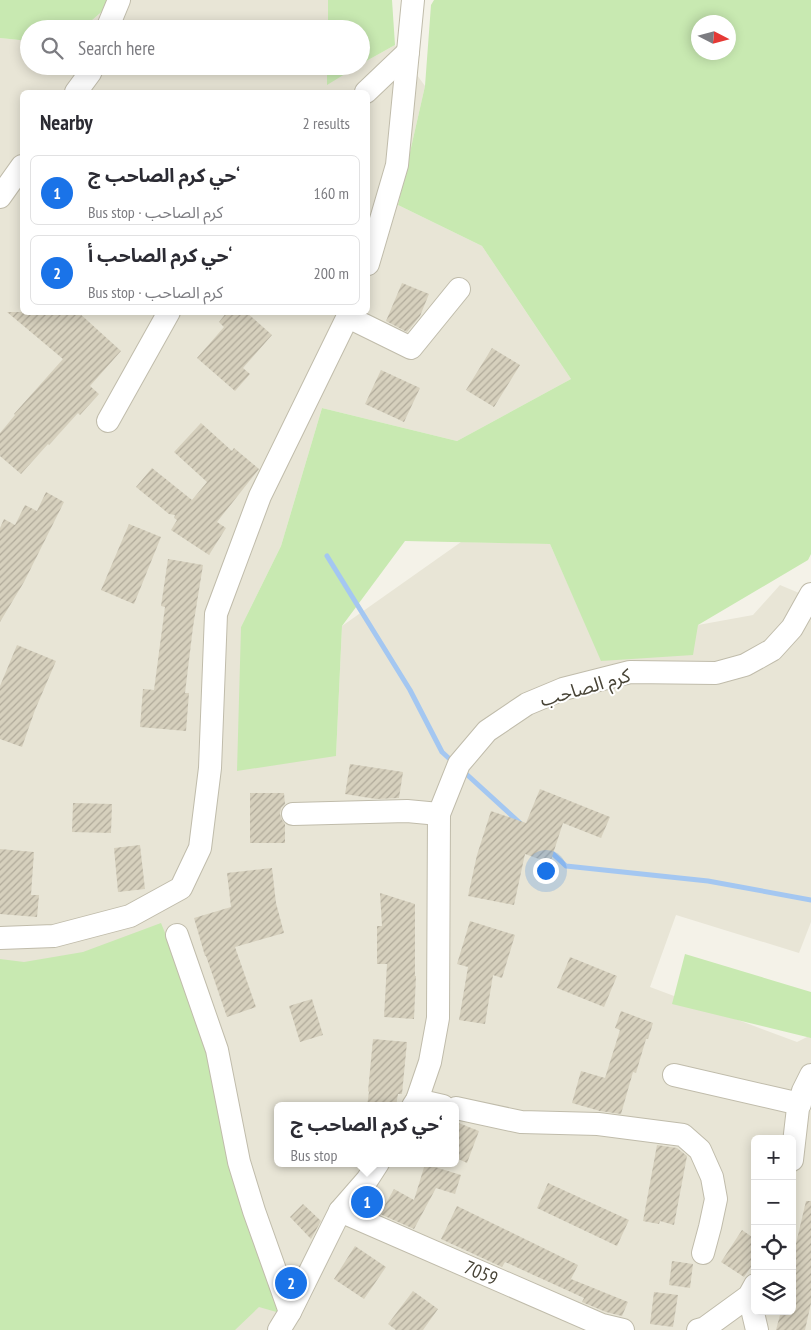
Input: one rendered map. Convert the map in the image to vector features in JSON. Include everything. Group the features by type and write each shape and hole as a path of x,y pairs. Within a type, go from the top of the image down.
{"street":[{"path":"111,20 119,0"},
{"path":"370,257 397,165 413,0"},
{"path":"368,90 408,52"},
{"path":"77,90 89,75"},
{"path":"0,198 20,169"},
{"path":"0,938 54,936 130,916 181,888 200,848 210,768 216,614 260,496 349,315 411,348 459,289"},
{"path":"108,421 167,315"},
{"name":"كرم الصاحب","path":"415,1102 430,1062 438,1018 439,814 459,764 487,731 527,704 563,689 630,672 716,672 745,666 772,650 792,628 811,594"},
{"path":"293,814 407,811 439,814"},
{"path":"177,935 218,1050 239,1162 284,1321"},
{"path":"674,1075 800,1104"},
{"path":"796,1135 803,1091 811,1075"},
{"path":"459,1109 521,1122 598,1124 683,1135 700,1150 712,1178 716,1199 703,1253"},
{"path":"284,1321 340,1211 367,1180 375,1167"},
{"name":"7059","path":"340,1211 602,1326 623,1330"},
{"path":"698,1330 705,1328 751,1291"},
{"path":"755,1315 757,1330"}],"shaded area":[{"path":"115,0 328,0 328,20 92,20"},
{"path":"0,38 20,40 20,75 327,75 327,84 342,75 370,75 370,59 395,45 425,86 398,205 482,246 571,379 457,441 322,408 281,546 241,627 336,756 342,626 461,542 550,544 602,661 698,625 753,615 780,585 811,598 811,922 799,953 676,915 650,987 797,1042 811,1035 811,1330 0,1330"}],"green space":[{"path":"0,0 115,0 92,20 20,20 20,40 0,38"},
{"path":"328,0 392,0 395,45 370,59 370,20 328,20"},
{"path":"434,0 811,0 811,554 808,560 698,625 693,655 601,661 550,544 405,541 342,626 336,756 237,771 241,627 281,546 322,408 457,441 571,379 482,246 398,205 425,86 431,5"},
{"path":"327,75 343,75 327,85"},
{"path":"161,923 201,1021 280,1313 259,1307 235,1330 0,1330 0,959 24,962 83,952"},
{"path":"685,954 811,992 811,1038 672,1004"}],"building":[{"path":"402,283 429,294 420,316 407,332 386,321"},
{"path":"7,312 20,312 20,315 81,315 121,351 90,386 99,394 80,415 78,413 21,474 0,456 0,433 14,414 63,359"},
{"path":"225,315 249,315 272,335 243,368 250,374 235,391 197,358 224,327 219,322"},
{"path":"492,348 520,365 494,407 466,390"},
{"path":"381,370 420,388 404,422 365,404"},
{"path":"201,423 232,451 234,448 259,469 217,522 226,528 209,555 171,530 177,520 174,518 175,515 169,514 136,487 152,468 192,500 207,482 174,452"},
{"path":"46,492 64,502 24,582 0,622 0,528 4,519 15,525 25,505 37,511"},
{"path":"129,524 161,537 134,604 101,590"},
{"path":"168,559 203,565 185,693 189,693 186,731 140,727 143,689 154,690 165,607 161,606"},
{"path":"17,645 56,661 35,710 22,747 0,739 0,686"},
{"path":"350,764 403,772 399,798 376,799 345,794"},
{"path":"540,789 610,817 601,838 563,823 550,863 525,854 514,905 468,896 477,855 491,811 526,823"},
{"path":"250,793 284,793 285,804 281,808 280,814 285,824 285,843 250,843"},
{"path":"73,803 112,804 111,833 72,832"},
{"path":"140,845 145,889 118,892 114,848"},
{"path":"0,849 34,852 31,895 39,895 37,917 0,914"},
{"path":"272,868 276,903 284,933 235,947 256,1007 227,1017 205,956 194,918 231,907 227,873"},
{"path":"380,893 415,904 416,976 414,1019 384,1017 387,964 377,964 377,926 382,926"},
{"path":"470,921 515,935 502,978 493,975 485,1024 459,1020 468,967 457,964"},
{"path":"570,957 617,976 604,1007 557,988"},
{"path":"312,999 323,1035 300,1042 289,1006"},
{"path":"621,1011 653,1023 636,1073 633,1072 621,1114 600,1111 572,1103 581,1071 605,1078 620,1030 615,1028"},
{"path":"373,1039 407,1042 402,1094 398,1094 397,1102 368,1102"},
{"path":"459,1123 479,1131 467,1163 459,1159"},
{"path":"657,1145 677,1148 687,1156 674,1225 660,1221 659,1224 643,1221"},
{"path":"424,1167 435,1167 461,1175 455,1194 436,1188 414,1229 380,1214 394,1189 414,1200"},
{"path":"548,1183 629,1220 617,1246 537,1208"},
{"path":"806,1201 811,1201 811,1303 805,1330 776,1330 780,1315 796,1315 796,1244"},
{"path":"303,1204 321,1221 311,1239 290,1217"},
{"path":"457,1206 578,1265 571,1279 628,1302 622,1316 606,1312 582,1302 584,1298 505,1262 502,1267 441,1239"},
{"path":"742,1230 751,1236 751,1267 744,1277 721,1262"},
{"path":"355,1246 386,1267 364,1299 334,1279"},
{"path":"672,1261 693,1264 690,1288 669,1285"},
{"path":"413,1291 438,1309 423,1330 396,1330 388,1324"},
{"path":"654,1292 678,1295 673,1327 650,1324"}],"waterway":[{"path":"327,556 410,690 442,752 453,762"},
{"path":"463,771 520,823"},
{"path":"550,851 566,866 708,881 811,900"}],"place":[{"name":"حي كرم الصاحب ج‘","path":"367,1202"},
{"name":"حي كرم الصاحب أ‘","path":"291,1283"}]}
